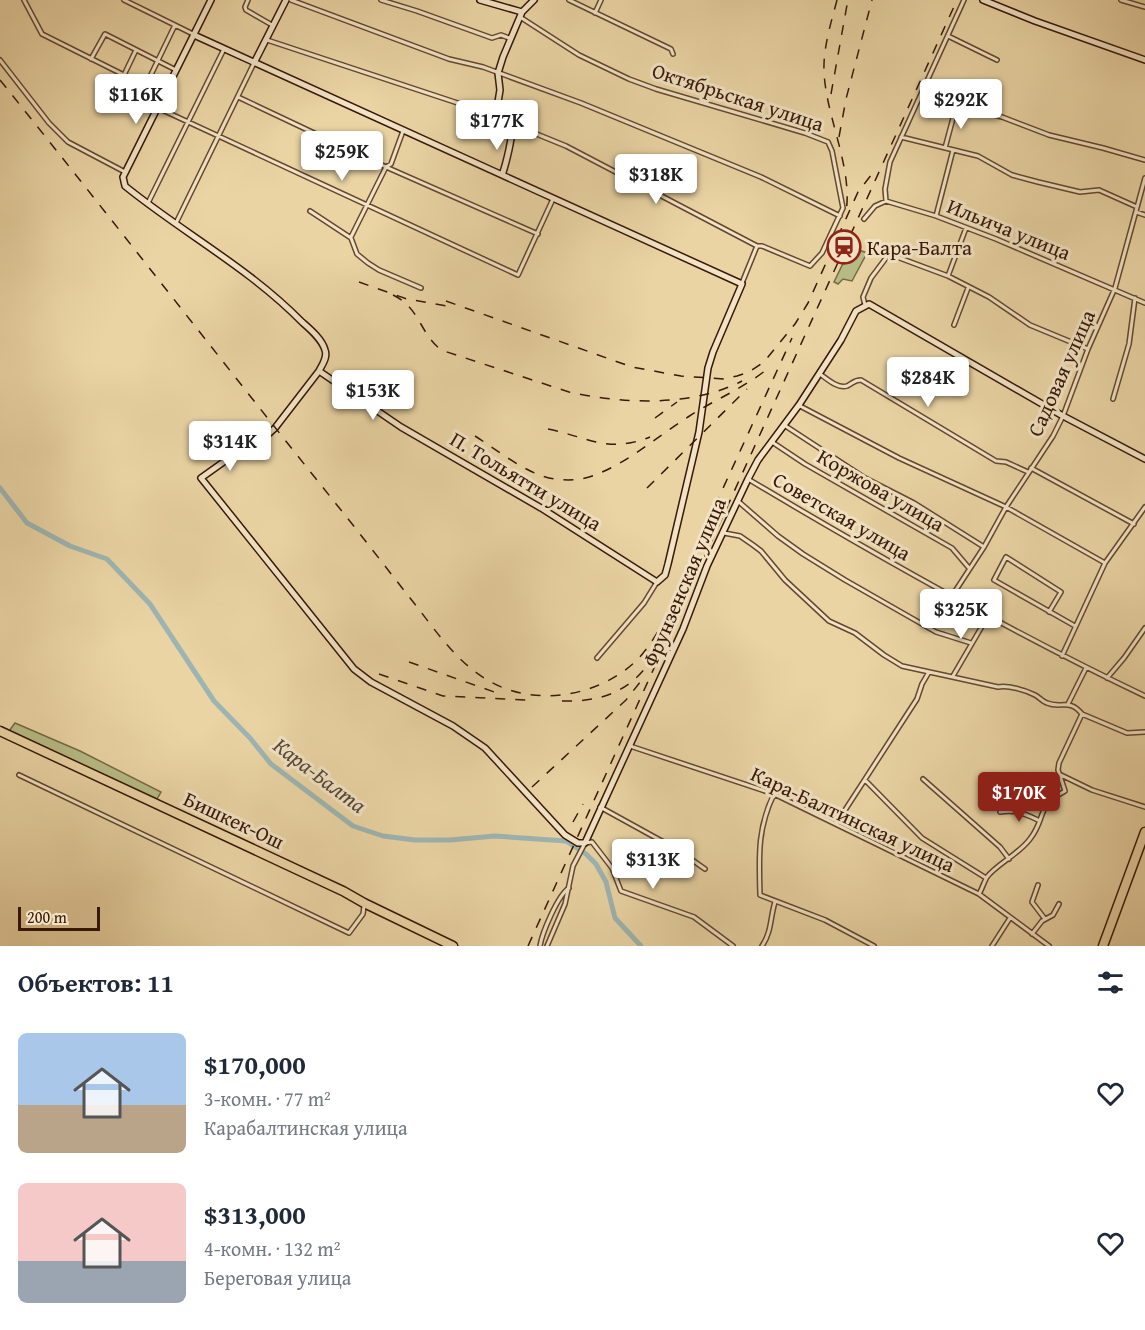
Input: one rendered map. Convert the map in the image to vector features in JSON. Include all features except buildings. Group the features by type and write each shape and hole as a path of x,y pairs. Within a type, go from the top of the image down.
{"highway":[{"name":"Бишкек-Ош","path":"0,731 343,891 452,946"},
{"path":"1103,946 1145,832"}],"street":[{"path":"24,0 42,34 164,94"},
{"path":"124,0 254,63 742,284"},
{"path":"211,0 125,172 123,177 125,186 175,225 252,277 278,298 314,333 325,350 326,356 320,372 275,428 264,438 246,446 201,478 354,669 371,682 453,726 484,748 565,835 578,843 592,842 612,868 621,891 694,917 733,946"},
{"path":"248,0 246,10 272,26"},
{"path":"175,225 286,0"},
{"path":"291,0 449,59 498,73 581,103 762,177 840,216"},
{"path":"381,0 492,38 501,35 511,39"},
{"name":"Октябрьская улица","path":"480,0 521,15 579,55 629,79 828,142 843,202 840,216 822,253 810,266 758,246"},
{"path":"497,117 495,111 500,90 498,73 521,15 534,0"},
{"path":"570,0 671,49 673,54"},
{"path":"595,13 601,0"},
{"path":"864,219 875,206 886,201 885,189 890,162 964,0"},
{"path":"983,0 1145,60"},
{"path":"1121,0 1145,8"},
{"path":"146,86 175,25"},
{"path":"91,59 104,34 176,70"},
{"path":"947,35 997,60"},
{"path":"266,40 497,117 566,146 758,246 710,360 699,432 664,575 657,582 645,603 597,658"},
{"path":"147,204 224,49"},
{"path":"124,75 136,50"},
{"path":"0,60 49,123 68,142 125,172"},
{"path":"921,96 1002,117 1050,135 1145,160"},
{"path":"238,97 386,167 538,234"},
{"path":"945,148 956,106"},
{"path":"157,108 518,275 553,199"},
{"path":"502,175 508,161 512,128 509,123"},
{"path":"351,238 386,167 391,164 403,129"},
{"path":"901,137 978,156 1012,175 1080,192 1099,190 1145,214"},
{"path":"936,216 953,150"},
{"name":"Садовая улица","path":"952,596 1028,472 1053,436 1063,416 1088,349 1115,288 1145,178"},
{"name":"Ильича улица","path":"886,201 936,216 1115,288 1145,303"},
{"path":"310,211 351,238 357,254 368,263 421,288"},
{"path":"966,228 948,276 989,297 1029,325 1088,349"},
{"name":"Фрунзенская улица","path":"547,946 565,904 573,866 683,629 722,532 758,460 799,405 841,340 856,311 865,305 862,297 871,278 889,254 948,276"},
{"path":"954,325 969,287"},
{"path":"1113,399 1129,344 1135,297"},
{"path":"865,305 869,304 1063,416 1145,459"},
{"name":"П. Тольятти улица","path":"320,372 402,427 541,508 657,582"},
{"path":"819,374 841,386 861,380 986,455 1028,472"},
{"path":"799,405 899,458 1006,507 1105,563"},
{"path":"784,425 865,478 915,503 984,547"},
{"name":"Коржова улица","path":"772,442 814,470 952,548 970,568"},
{"path":"1031,468 1134,524"},
{"name":"Советская улица","path":"748,478 988,616 1062,656 1145,696"},
{"path":"737,501 778,536 845,580 936,632 971,643"},
{"path":"1062,656 1105,563 1145,507"},
{"path":"722,532 740,536 761,551 785,580 829,621 855,633 902,666 998,687 1004,686 1035,695 1047,704 1068,704 1082,714 1127,733 1145,732"},
{"path":"1049,612 1061,592 1006,556 994,580 1049,612 1075,626"},
{"path":"953,676 988,616"},
{"path":"1107,678 1145,628"},
{"path":"1068,704 1086,668"},
{"path":"836,824 917,699 929,672"},
{"path":"979,894 987,878 1030,839 1047,803 1065,791 1058,770 1059,763 1082,714"},
{"name":"Кара-Балтинская улица","path":"630,746 774,794 979,894 1049,946"},
{"path":"19,775 349,933 363,914 364,903"},
{"path":"1061,775 1092,790 1145,807"},
{"path":"923,779 1000,847 1010,859"},
{"name":"Кара-Балтинская улица","path":"865,780 922,838 987,878"},
{"path":"774,794 767,808 759,839 760,895 825,920 874,946"},
{"path":"600,807 678,850 705,869"},
{"path":"1000,812 1010,810 1038,820"},
{"path":"1038,885 1032,902 1045,919"},
{"path":"540,946 564,891 569,888"},
{"path":"762,946 770,933 771,915 775,902"},
{"path":"1032,934 1045,919 1053,915 1059,904"},
{"path":"992,946 1010,918"}],"green space":[{"path":"851,247 867,253 852,281 843,279 838,284 834,282"},
{"path":"15,723 80,751 161,792 157,799 9,731"}],"waterway":[{"name":"Кара-Балта","path":"0,488 27,523 70,546 107,559 150,604 214,701 250,738 271,764 353,826 383,836 415,840 495,836 566,841 586,854 596,864 606,882 615,918 641,946"}],"railway":[{"path":"837,0 826,45 824,72 829,107 846,178 846,212"},
{"path":"839,137 846,99 872,0"},
{"path":"528,946 957,0"},
{"path":"831,94 847,5"},
{"path":"0,80 433,628 453,652 477,673 504,688 521,693 556,695 591,688 622,672 642,655 675,602"},
{"path":"446,301 632,367 681,376 724,379 737,376 749,372 764,362 795,324 808,303 858,192 875,170"},
{"path":"359,282 407,299 452,307"},
{"path":"393,295 409,307 428,336 441,350 569,392 612,399 657,401 701,395 742,381"},
{"path":"702,544 719,497 792,338"},
{"path":"475,436 514,462 545,477 560,480 586,478 620,463 688,417 766,370"},
{"path":"647,488 747,389"},
{"path":"655,418 677,402"},
{"path":"548,429 609,444 635,442 650,437"},
{"path":"670,609 683,580"},
{"path":"409,662 500,694"},
{"path":"562,701 588,700 612,694 632,681 650,662"},
{"path":"379,674 443,696 526,700"},
{"path":"532,787 626,700 641,681"},
{"path":"573,822 583,804"}],"place":[{"name":"Кара-Балта","path":"844,247"}]}
